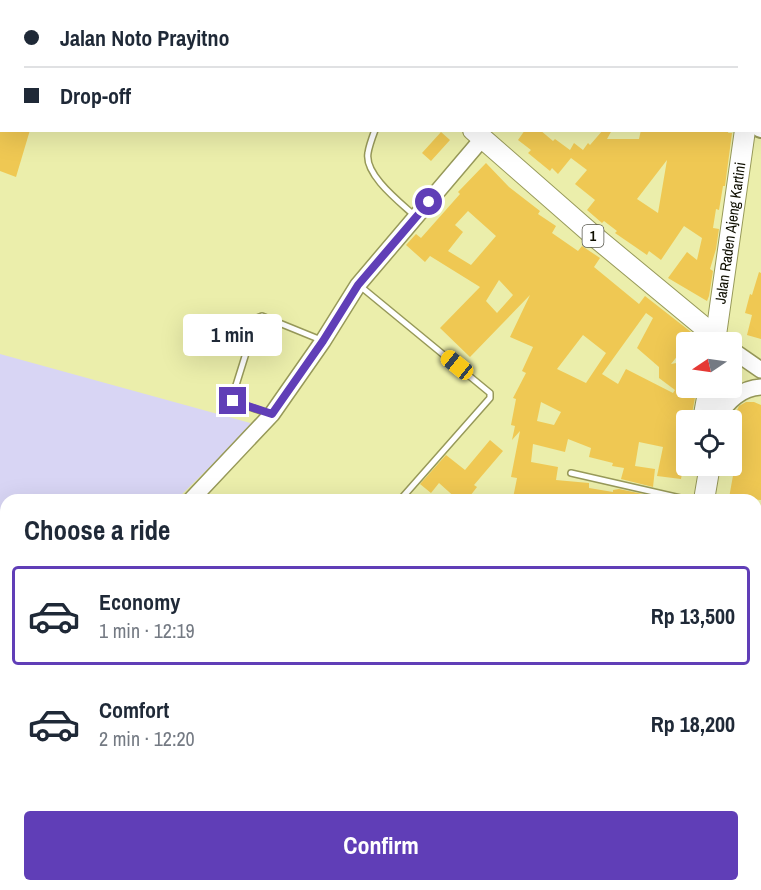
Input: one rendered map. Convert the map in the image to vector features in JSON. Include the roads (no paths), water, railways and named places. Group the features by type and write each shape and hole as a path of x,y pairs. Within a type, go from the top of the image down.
{"highway":[{"name":"Jalan Raden Ajeng Kartini","path":"721,332 745,132"},
{"name":"Jalan Raden Ajeng Kartini","path":"722,332 759,132"},
{"name":"1","path":"481,133 594,236 709,332"},
{"path":"691,494 694,476"},
{"path":"705,494 708,476"}],"street":[{"path":"196,494 272,414 323,341 358,285 416,218 481,133"},
{"path":"742,357 761,370"},
{"path":"721,410 741,392 761,387"}],"lane":[{"path":"374,132 368,154 370,167 379,182 416,218"},
{"path":"358,285 490,393 490,398 405,494"},
{"path":"272,414 233,401 232,398 257,318 262,316 323,341"},
{"path":"572,473 664,494"}]}
